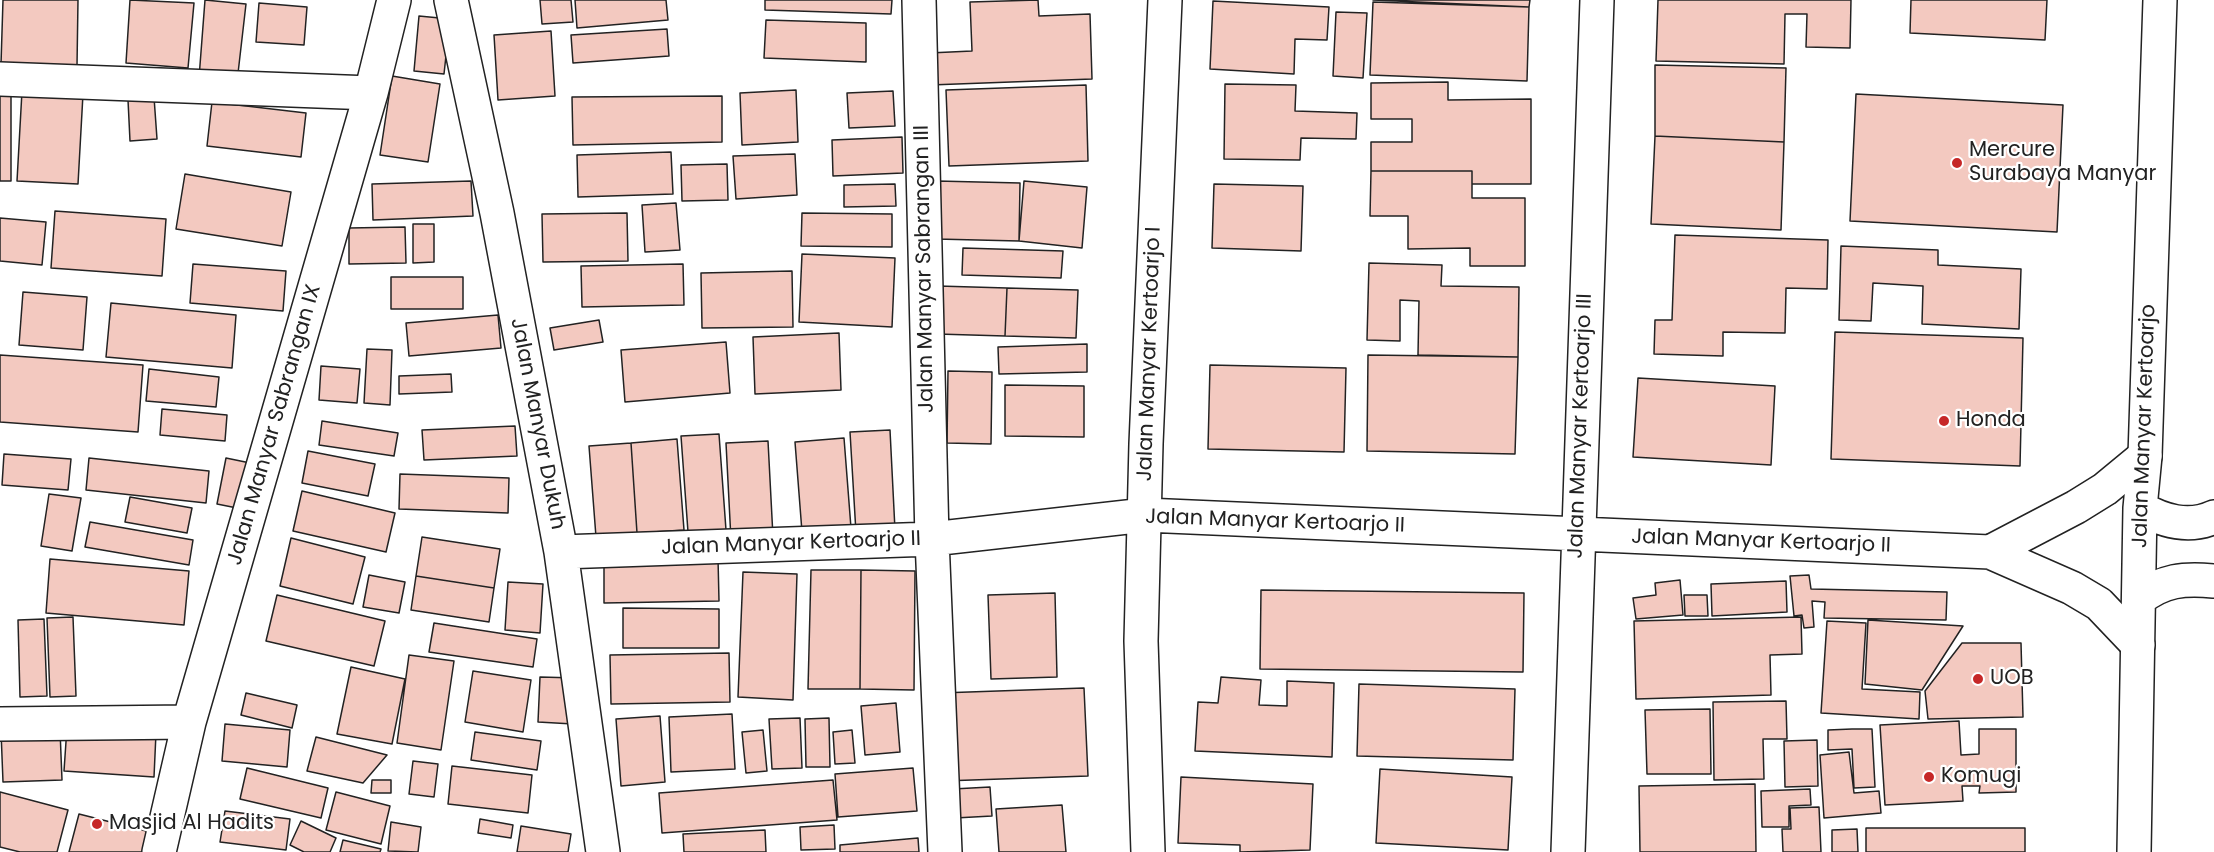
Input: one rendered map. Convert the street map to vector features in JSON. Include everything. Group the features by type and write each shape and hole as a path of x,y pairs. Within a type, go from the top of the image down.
{"street":[{"name":"Jalan Manyar Sabrangan IX","path":"159,852 189,722 371,93 394,0"},
{"name":"Jalan Manyar Dukuh","path":"451,0 497,213 561,552 603,852"},
{"name":"Jalan Manyar Sabrangan III","path":"919,0 932,539 945,852"},
{"name":"Jalan Manyar Kertoarjo I","path":"1148,852 1141,641 1165,0"},
{"name":"Jalan Manyar Kertoarjo III","path":"1568,852 1577,534 1597,0"},
{"name":"Jalan Manyar Kertoarjo","path":"2134,852 2140,508 2145,456 2160,0"},
{"path":"0,79 371,93"},
{"path":"1990,552 2076,507 2105,489 2145,456"},
{"path":"2140,508 2167,521 2180,523 2214,517"},
{"name":"Jalan Manyar Kertoarjo II","path":"561,552 932,539 1145,515 1990,552 2072,588 2099,604 2138,645"},
{"path":"2139,598 2164,582 2214,581"},
{"path":"0,724 189,722"}],"building":[{"path":"3,0 78,0 77,66 1,64"},
{"path":"130,0 194,3 188,68 126,63"},
{"path":"205,0 246,4 237,82 199,78"},
{"path":"540,0 571,0 573,22 542,24"},
{"path":"575,0 666,0 668,20 577,28"},
{"path":"765,0 892,0 891,14 765,10"},
{"path":"1038,0 1039,16 1090,14 1092,79 930,85 929,53 972,51 970,2"},
{"path":"1373,0 1530,0 1529,7"},
{"path":"1658,0 1851,0 1850,48 1806,47 1807,14 1785,14 1784,64 1656,61"},
{"path":"1911,0 2047,0 2045,40 1910,33"},
{"path":"1213,1 1329,7 1327,40 1295,39 1294,74 1210,69"},
{"path":"1373,2 1529,7 1527,81 1370,75"},
{"path":"259,3 307,7 304,45 256,42"},
{"path":"1336,12 1367,13 1363,78 1333,76"},
{"path":"419,16 450,19 444,74 414,71"},
{"path":"766,20 866,23 866,62 764,58"},
{"path":"667,29 669,56 573,63 571,35"},
{"path":"551,31 555,96 498,100 494,35"},
{"path":"1655,65 1786,68 1784,142 1655,136"},
{"path":"392,76 440,84 428,162 380,155"},
{"path":"1448,82 1448,100 1531,99 1531,184 1472,184 1472,171 1371,171 1371,142 1412,142 1412,119 1371,119 1371,83"},
{"path":"1225,84 1296,85 1295,111 1357,113 1356,139 1301,138 1300,160 1224,159"},
{"path":"1086,85 1088,161 949,166 946,90"},
{"path":"796,90 798,142 742,145 740,93"},
{"path":"22,91 83,94 78,184 17,181"},
{"path":"893,91 895,126 849,128 847,93"},
{"path":"0,92 11,92 11,181 0,181"},
{"name":"Mercure Surabaya Manyar","path":"1856,94 2063,105 2057,232 1850,221"},
{"path":"722,96 722,142 573,145 572,97"},
{"path":"154,97 157,139 130,141 128,100"},
{"path":"212,102 306,113 301,157 207,146"},
{"path":"1655,136 1784,142 1781,230 1651,224"},
{"path":"902,137 903,173 833,176 832,140"},
{"path":"671,152 673,194 578,197 577,155"},
{"path":"795,154 797,195 736,199 733,156"},
{"path":"727,164 728,200 682,201 681,165"},
{"path":"1371,171 1472,171 1472,198 1525,198 1525,266 1470,266 1470,248 1408,249 1408,216 1370,216"},
{"path":"185,174 291,192 282,246 176,229"},
{"path":"471,181 473,216 373,220 372,184"},
{"path":"937,181 1020,183 1019,241 936,239"},
{"path":"1024,181 1087,187 1082,248 1019,241"},
{"path":"895,184 896,206 844,207 844,185"},
{"path":"1214,184 1303,186 1301,251 1212,248"},
{"path":"676,203 680,250 645,252 642,205"},
{"path":"55,211 166,219 162,276 51,268"},
{"path":"627,213 628,261 543,262 542,214"},
{"path":"802,213 892,214 892,247 801,246"},
{"path":"0,218 46,222 42,265 0,261"},
{"path":"413,224 434,224 434,262 413,263"},
{"path":"405,227 406,263 349,264 349,228"},
{"path":"1675,235 1828,240 1827,289 1786,288 1785,333 1723,332 1723,356 1654,354 1655,320 1672,320"},
{"path":"1841,246 1938,250 1938,265 2021,269 2019,329 1922,324 1923,286 1873,283 1871,321 1839,320"},
{"path":"963,248 1063,251 1061,278 962,275"},
{"path":"802,254 895,258 892,327 799,322"},
{"path":"1369,263 1442,265 1441,286 1519,287 1518,357 1418,355 1419,301 1400,300 1400,341 1367,340"},
{"path":"193,264 286,271 283,311 190,303"},
{"path":"683,264 684,305 582,307 581,266"},
{"path":"792,271 793,327 702,328 701,273"},
{"path":"391,277 463,277 463,309 391,309"},
{"path":"938,286 1007,288 1005,336 937,334"},
{"path":"1007,288 1078,290 1076,338 1005,336"},
{"path":"23,292 87,297 83,350 19,345"},
{"path":"111,303 236,315 232,368 106,357"},
{"path":"498,315 501,348 409,356 406,323"},
{"path":"599,320 603,342 554,350 550,328"},
{"path":"1835,332 2023,338 2020,466 1831,459"},
{"path":"839,333 841,390 755,394 753,337"},
{"path":"726,342 730,393 625,402 621,350"},
{"path":"1087,344 1087,372 999,374 998,347"},
{"path":"367,349 392,350 390,405 364,403"},
{"path":"0,355 143,365 138,432 0,422"},
{"path":"1368,355 1518,357 1515,454 1367,451"},
{"path":"1210,365 1346,368 1344,452 1208,449"},
{"path":"321,366 360,369 357,403 319,400"},
{"path":"149,369 219,377 216,407 146,401"},
{"path":"948,371 992,372 991,444 947,443"},
{"path":"451,374 452,392 399,394 399,376"},
{"path":"1638,378 1775,386 1771,465 1633,457"},
{"path":"1005,385 1084,386 1084,437 1005,436"},
{"path":"162,409 227,415 225,441 160,435"},
{"path":"322,421 398,433 394,456 319,445"},
{"path":"515,426 517,456 424,460 422,430"},
{"path":"890,430 895,530 856,533 850,432"},
{"path":"719,434 726,530 688,532 681,436"},
{"path":"844,438 851,528 802,532 795,442"},
{"path":"677,439 684,530 637,533 631,443"},
{"path":"768,441 773,537 731,540 726,443"},
{"path":"631,443 637,533 596,537 589,446"},
{"path":"308,451 375,464 368,496 302,483"},
{"path":"4,454 71,459 68,490 2,485"},
{"path":"89,458 209,471 206,503 86,490"},
{"path":"226,458 255,464 247,510 217,504"},
{"path":"400,474 509,478 508,513 399,509"},
{"path":"302,491 395,513 386,552 293,531"},
{"path":"49,494 81,498 72,551 41,546"},
{"path":"130,497 192,508 187,533 125,522"},
{"path":"90,522 193,540 189,565 85,547"},
{"path":"422,537 500,549 494,588 416,576"},
{"path":"291,538 365,557 353,604 280,586"},
{"path":"718,558 719,601 604,603 604,559"},
{"path":"50,559 189,571 184,625 46,613"},
{"path":"811,570 861,570 860,689 808,689"},
{"path":"861,570 915,571 914,690 860,689"},
{"path":"743,572 797,574 793,700 738,697"},
{"path":"369,575 405,582 399,613 363,607"},
{"path":"1809,575 1811,589 1947,592 1946,620 1824,618 1825,602 1812,601 1814,627 1804,628 1802,615 1794,616 1790,576"},
{"path":"416,576 494,588 489,622 411,610"},
{"path":"1680,580 1683,615 1636,619 1633,598 1656,595 1655,583"},
{"path":"1786,581 1787,612 1712,616 1711,584"},
{"path":"508,582 543,584 540,633 505,630"},
{"path":"1261,590 1524,593 1523,672 1260,669"},
{"path":"1055,593 1057,677 991,679 988,595"},
{"path":"277,595 385,621 374,666 266,641"},
{"path":"1684,595 1707,595 1708,616 1685,616"},
{"path":"623,608 719,609 719,648 623,648"},
{"path":"73,617 76,696 50,697 47,618"},
{"path":"1801,617 1802,654 1770,655 1771,695 1636,699 1634,621"},
{"path":"44,619 47,696 20,697 18,620"},
{"path":"1868,620 1963,626 1922,690 1865,684"},
{"path":"1827,621 1866,623 1862,689 1920,692 1919,719 1821,713"},
{"path":"434,623 537,639 533,667 429,652"},
{"name":"UOB","path":"1962,643 2021,643 2023,717 1928,719 1925,691"},
{"path":"729,653 730,702 611,704 610,655"},
{"path":"409,655 454,661 441,750 397,743"},
{"path":"351,667 405,679 392,744 337,734"},
{"path":"473,671 531,680 523,732 465,722"},
{"path":"540,677 576,678 573,724 538,722"},
{"path":"1221,677 1261,680 1259,705 1287,706 1287,681 1334,683 1332,757 1195,751 1198,702 1218,703"},
{"path":"1359,684 1515,689 1513,760 1357,756"},
{"path":"1084,688 1088,776 943,781 940,693"},
{"path":"246,693 297,705 292,728 241,715"},
{"path":"1786,701 1787,739 1763,739 1764,779 1714,780 1713,702"},
{"path":"896,703 900,752 865,755 861,706"},
{"path":"1710,709 1711,774 1647,774 1645,710"},
{"path":"732,714 735,769 671,772 669,717"},
{"path":"660,716 665,782 621,786 616,719"},
{"path":"800,718 802,768 772,769 769,719"},
{"path":"829,718 830,767 806,767 805,719"},
{"path":"1959,721 1961,755 1979,754 1979,729 2016,729 2016,792 1979,793 1980,786 1962,786 1963,801 1885,805 1880,725"},
{"path":"225,724 290,730 287,767 222,761"},
{"path":"67,727 156,733 154,777 64,771"},
{"path":"1872,729 1875,787 1854,788 1852,749 1828,750 1828,730"},
{"path":"60,730 62,780 3,782 1,731"},
{"path":"763,730 767,771 746,773 742,732"},
{"path":"852,730 855,763 835,764 833,732"},
{"path":"475,732 541,741 537,770 471,760"},
{"path":"316,737 387,755 363,783 307,771"},
{"path":"1817,740 1818,786 1785,787 1784,741"},
{"path":"1849,752 1854,793 1879,791 1881,813 1824,818 1820,755"},
{"path":"413,761 438,764 434,797 409,794"},
{"path":"452,766 532,775 528,813 448,804"},
{"path":"247,768 328,788 321,818 240,799"},
{"path":"913,768 917,811 838,817 835,774"},
{"path":"1380,769 1512,777 1508,850 1376,843"},
{"path":"1181,777 1313,784 1310,850 1240,852 1240,845 1178,843"},
{"path":"372,780 391,780 391,793 371,793"},
{"path":"833,780 837,820 662,833 659,793"},
{"path":"1755,784 1756,852 1640,852 1639,786"},
{"path":"990,787 992,816 955,818 953,789"},
{"path":"1810,789 1811,805 1789,806 1789,827 1762,827 1761,791"},
{"path":"0,792 68,810 57,852 20,852 0,847"},
{"path":"336,792 390,806 381,844 326,830"},
{"path":"1062,805 1066,852 999,852 996,809"},
{"path":"1819,807 1821,852 1783,852 1782,829 1791,829 1790,808"},
{"path":"225,811 290,819 286,850 220,842"},
{"name":"Masjid Al Hadits","path":"79,814 158,834 153,852 69,852"},
{"path":"480,819 513,825 511,838 478,833"},
{"path":"301,821 336,838 330,852 304,852 290,845"},
{"path":"391,822 421,827 418,852 388,851"},
{"path":"834,825 835,849 801,850 800,827"},
{"path":"521,826 571,834 568,852 517,852"},
{"path":"1866,828 2025,828 2025,852 1866,852"},
{"path":"1857,829 1858,852 1832,852 1832,830"},
{"path":"765,830 766,852 684,852 683,834"},
{"path":"918,838 919,852 840,852 840,845"},
{"path":"343,840 381,849 380,852 340,852"}],"place":[{"name":"Mercure Surabaya Manyar","path":"1957,163"},
{"name":"Honda","path":"1944,421"},
{"name":"UOB","path":"1978,679"},
{"name":"Komugi","path":"1929,777"},
{"name":"Masjid Al Hadits","path":"97,824"}]}
